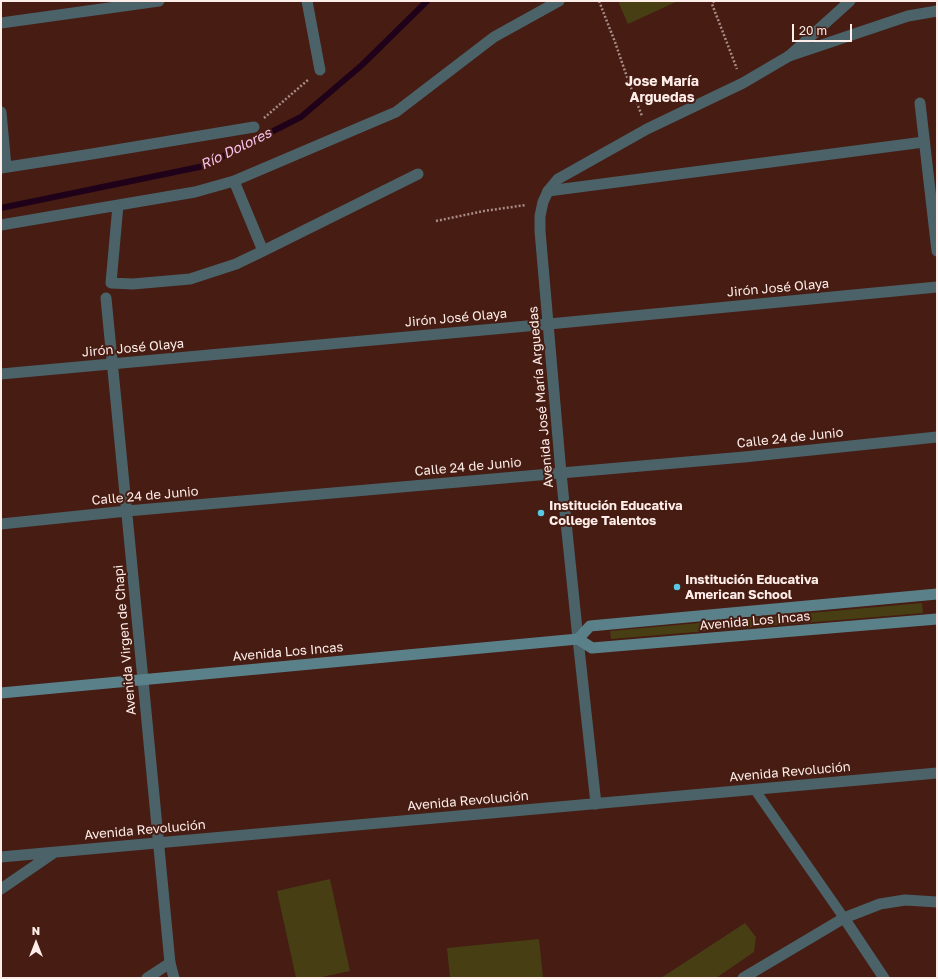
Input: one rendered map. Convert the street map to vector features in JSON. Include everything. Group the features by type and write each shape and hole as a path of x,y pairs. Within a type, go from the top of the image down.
{"main road":[{"name":"Avenida Los Incas","path":"578,639 590,626 937,594"},
{"name":"Avenida Los Incas","path":"1,693 578,639 592,648 937,619"}],"street":[{"path":"1,23 159,1"},
{"path":"307,1 320,70"},
{"path":"1,224 196,192 234,181 396,112 494,37 559,1"},
{"path":"789,56 850,1"},
{"path":"789,56 908,16 937,11"},
{"name":"Avenida José María Arguedas","path":"596,804 561,473 540,223 543,202 548,192 558,179 648,129 743,83 789,56"},
{"path":"920,103 937,251"},
{"path":"1,112 4,167 254,127"},
{"path":"548,192 924,142"},
{"path":"118,205 111,283 133,284 190,279 236,264 418,174"},
{"path":"234,181 264,251"},
{"name":"Jirón José Olaya","path":"1,374 937,287"},
{"name":"Avenida Virgen de Chapi","path":"106,298 158,843 170,963 174,978"},
{"name":"Calle 24 de Junio","path":"1,524 127,511 744,457 937,437"},
{"name":"Avenida Revolución","path":"1,857 937,773"},
{"path":"1,889 56,852"},
{"path":"743,978 844,918 880,904 905,900 937,902"},
{"path":"844,918 884,978"},
{"path":"147,978 170,963"}],"lane":[{"path":"755,790 844,918"}],"path":[{"path":"598,1 648,129"},
{"path":"714,1 712,4 743,83"},
{"path":"254,127 320,70"},
{"path":"436,221 484,211 543,202"}],"shaded area":[{"path":"618,1 678,1 628,24"},
{"path":"922,603 923,613 611,639 610,631"},
{"path":"330,879 350,971 317,978 296,978 277,891"},
{"path":"745,923 756,937 754,952 716,978 661,978"},
{"path":"539,939 543,978 450,978 447,948"}],"waterway":[{"name":"Río Dolores","path":"1,208 204,166 301,117 362,65 427,1"}],"place":[{"name":"Institución Educativa College Talentos","path":"541,513"},
{"name":"Institución Educativa American School","path":"677,587"}],"district":[{"name":"Jose María Arguedas","path":"662,90"}]}
